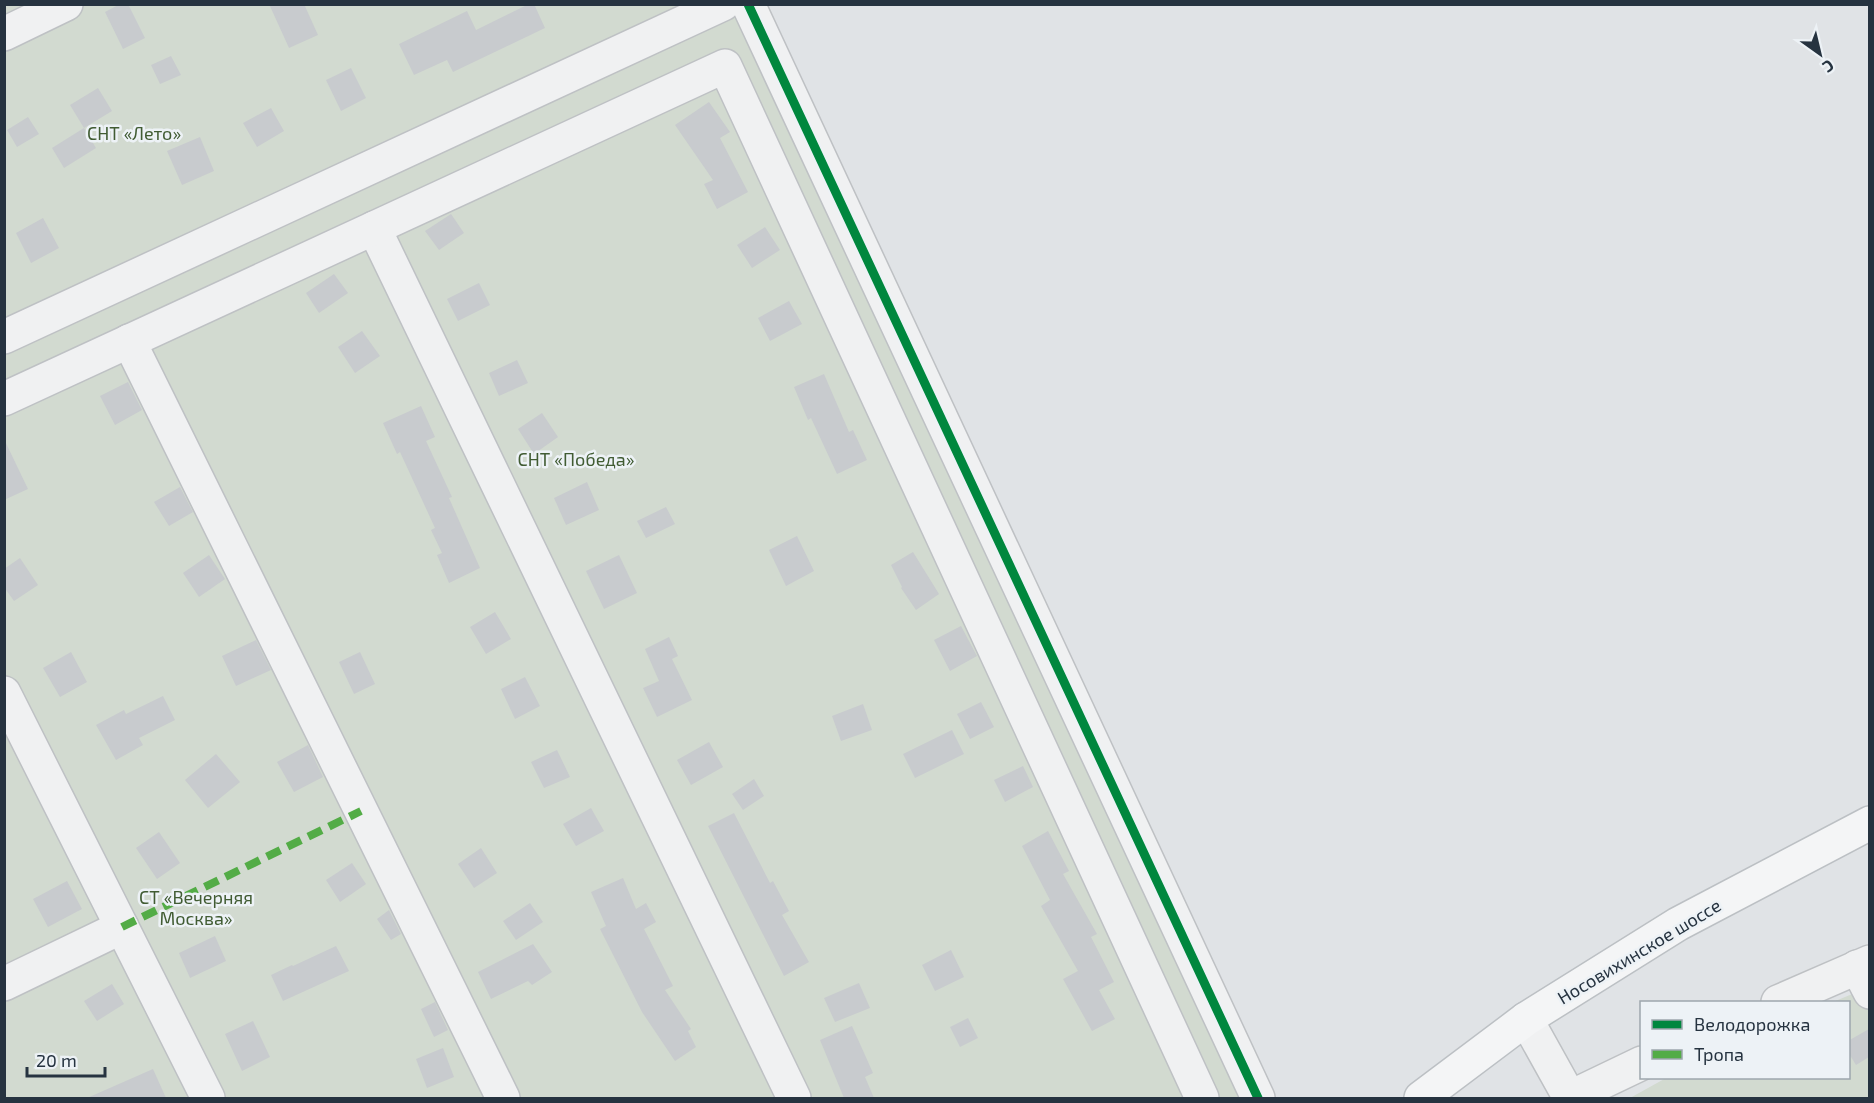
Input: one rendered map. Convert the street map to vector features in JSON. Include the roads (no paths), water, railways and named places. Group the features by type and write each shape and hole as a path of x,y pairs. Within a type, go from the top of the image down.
{"main road":[{"name":"Носовихинское шоссе","path":"1421,1098 1526,1019 1678,924 1869,823"}],"street":[{"path":"4,34 66,4"},
{"path":"4,337 723,4"},
{"path":"748,4 1258,1098"},
{"path":"4,399 725,66 1202,1098"},
{"path":"374,228 794,1098"},
{"path":"129,341 503,1098"},
{"path":"4,693 208,1098"},
{"path":"4,984 122,927"},
{"path":"1781,1001 1865,974"},
{"path":"1526,1019 1570,1098 1640,1063"}],"park label":[{"name":"СНТ «Лето»","path":"134,133"},
{"name":"СНТ «Победа»","path":"576,459"},
{"name":"СТ «Вечерняя Москва»","path":"196,907"}]}
